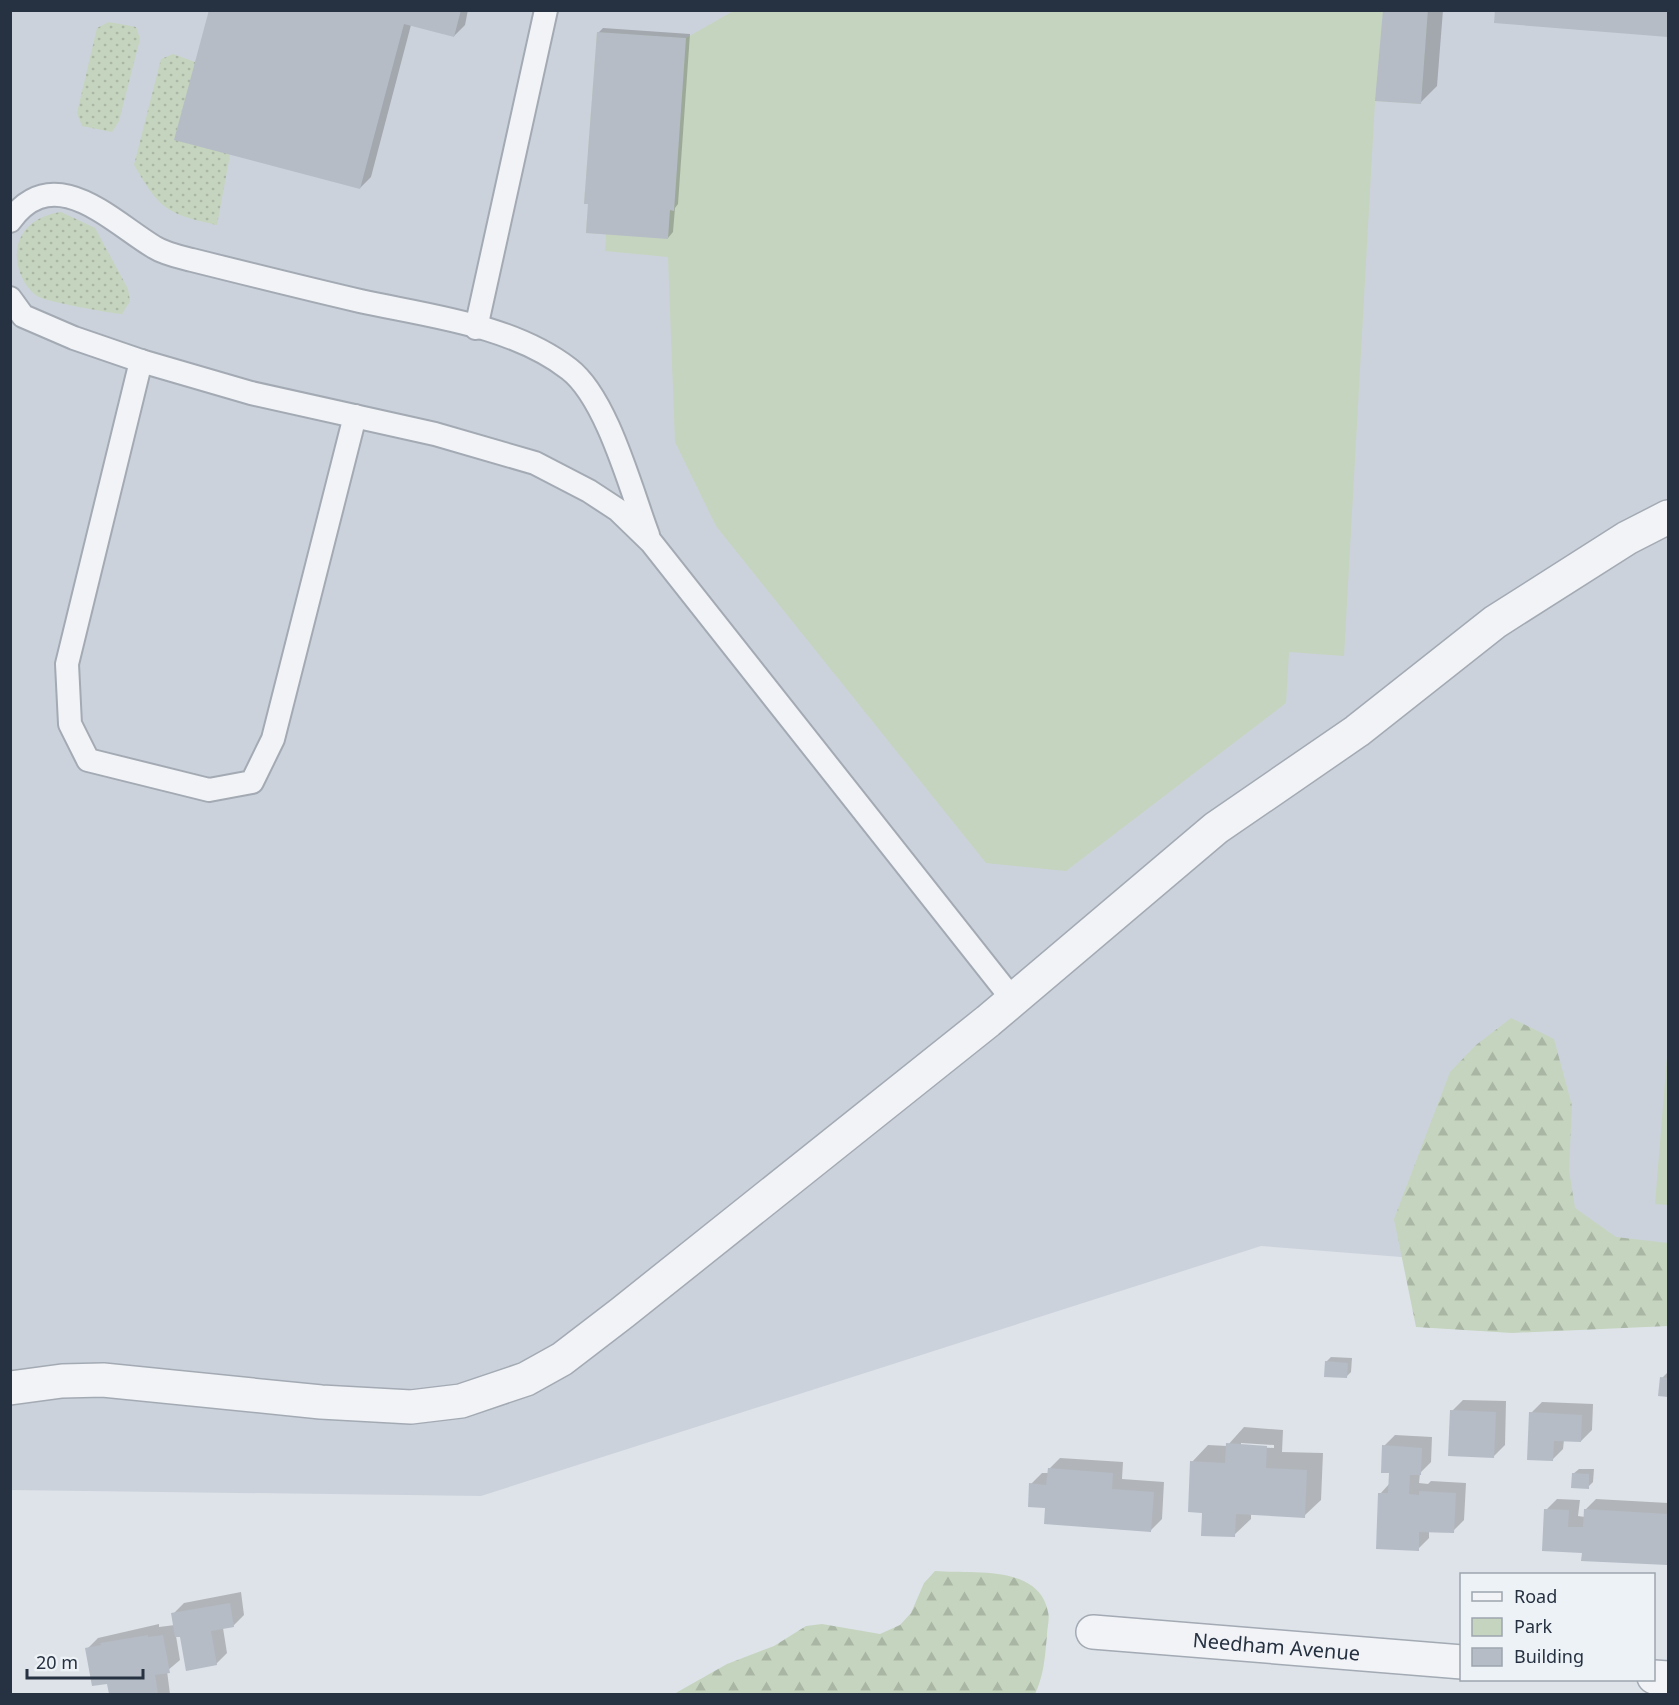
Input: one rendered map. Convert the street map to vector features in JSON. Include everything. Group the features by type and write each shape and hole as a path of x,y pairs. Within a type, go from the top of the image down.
{"street":[{"path":"10,1388 62,1381 103,1380 321,1402 411,1407 461,1401 526,1379 562,1359 622,1313 1013,1000 1216,828 1357,731 1495,622 1627,538 1668,517"},
{"name":"Needham Avenue","path":"1093,1632 1460,1662"}],"lane":[{"path":"476,328 546,10"},
{"path":"10,221 26,202 46,196 69,196 91,203 156,249 258,277 476,328 544,351 572,371 591,395 610,431 651,542"},
{"path":"10,298 23,316 74,338 141,361 251,393 435,434 535,463 589,490 618,510 651,542 1013,1000"},
{"path":"141,361 67,664 70,724 88,760 209,790 252,782 273,739 355,416"}],"shaded area":[{"path":"11,11 1668,11 1668,1278 1261,1246 481,1496 11,1490"}],"green space":[{"path":"735,10 1428,11 1421,104 1375,101 1344,656 1289,652 1286,703 1066,871 986,863 716,526 675,442 668,257 605,251 606,234 586,233 588,204 584,204 597,32 686,38"},
{"path":"109,22 136,27 140,39 119,121 112,132 82,126 77,113 97,28"},
{"path":"173,54 195,62 230,155 217,225 187,217 166,208 151,192 134,165 161,59"},
{"path":"61,212 95,228 128,289 130,301 122,314 39,297 32,292 22,278 17,251 22,235 39,219"},
{"path":"1511,1018 1554,1039 1572,1106 1569,1170 1575,1208 1616,1237 1668,1243 1668,1326 1512,1333 1416,1327 1394,1219 1450,1072 1476,1045"},
{"path":"1668,1045 1668,1205 1655,1204"},
{"path":"935,1571 1002,1575 1032,1586 1042,1597 1049,1621 1044,1666 1035,1694 674,1694 727,1664 774,1646 806,1626 822,1624 880,1634 900,1625 911,1613 924,1583"}],"building":[{"path":"209,10 461,10 454,37 404,24 360,189 174,140"},
{"path":"1383,10 1428,10 1421,104 1375,101"},
{"path":"1495,10 1668,10 1668,37 1494,23"},
{"path":"597,32 686,38 674,211 670,210 668,239 586,233 588,204 584,204"},
{"path":"1325,1361 1348,1363 1347,1378 1324,1377"},
{"path":"1660,1377 1668,1378 1668,1397 1658,1396"},
{"path":"1450,1410 1496,1412 1494,1458 1448,1456"},
{"path":"1529,1412 1582,1415 1581,1442 1554,1441 1553,1461 1527,1460"},
{"path":"1226,1443 1267,1446 1266,1468 1307,1470 1305,1518 1236,1514 1235,1537 1201,1536 1202,1513 1188,1512 1190,1461 1225,1463"},
{"path":"1382,1445 1422,1448 1421,1475 1410,1475 1409,1494 1419,1495 1419,1491 1456,1493 1454,1533 1419,1532 1419,1551 1376,1549 1378,1493 1388,1493 1389,1473 1381,1473"},
{"path":"1048,1468 1113,1473 1112,1489 1154,1492 1151,1532 1044,1524 1045,1508 1028,1507 1029,1483 1046,1485"},
{"path":"1572,1473 1589,1474 1589,1489 1571,1488"},
{"path":"1544,1509 1569,1510 1568,1527 1583,1527 1584,1509 1668,1514 1668,1565 1581,1561 1582,1553 1542,1551"},
{"path":"230,1603 234,1627 211,1631 217,1665 186,1671 180,1637 175,1637 171,1613"},
{"path":"148,1635 148,1637 163,1635 170,1673 155,1675 158,1694 109,1694 107,1684 92,1686 85,1648 101,1645 100,1643"}]}
